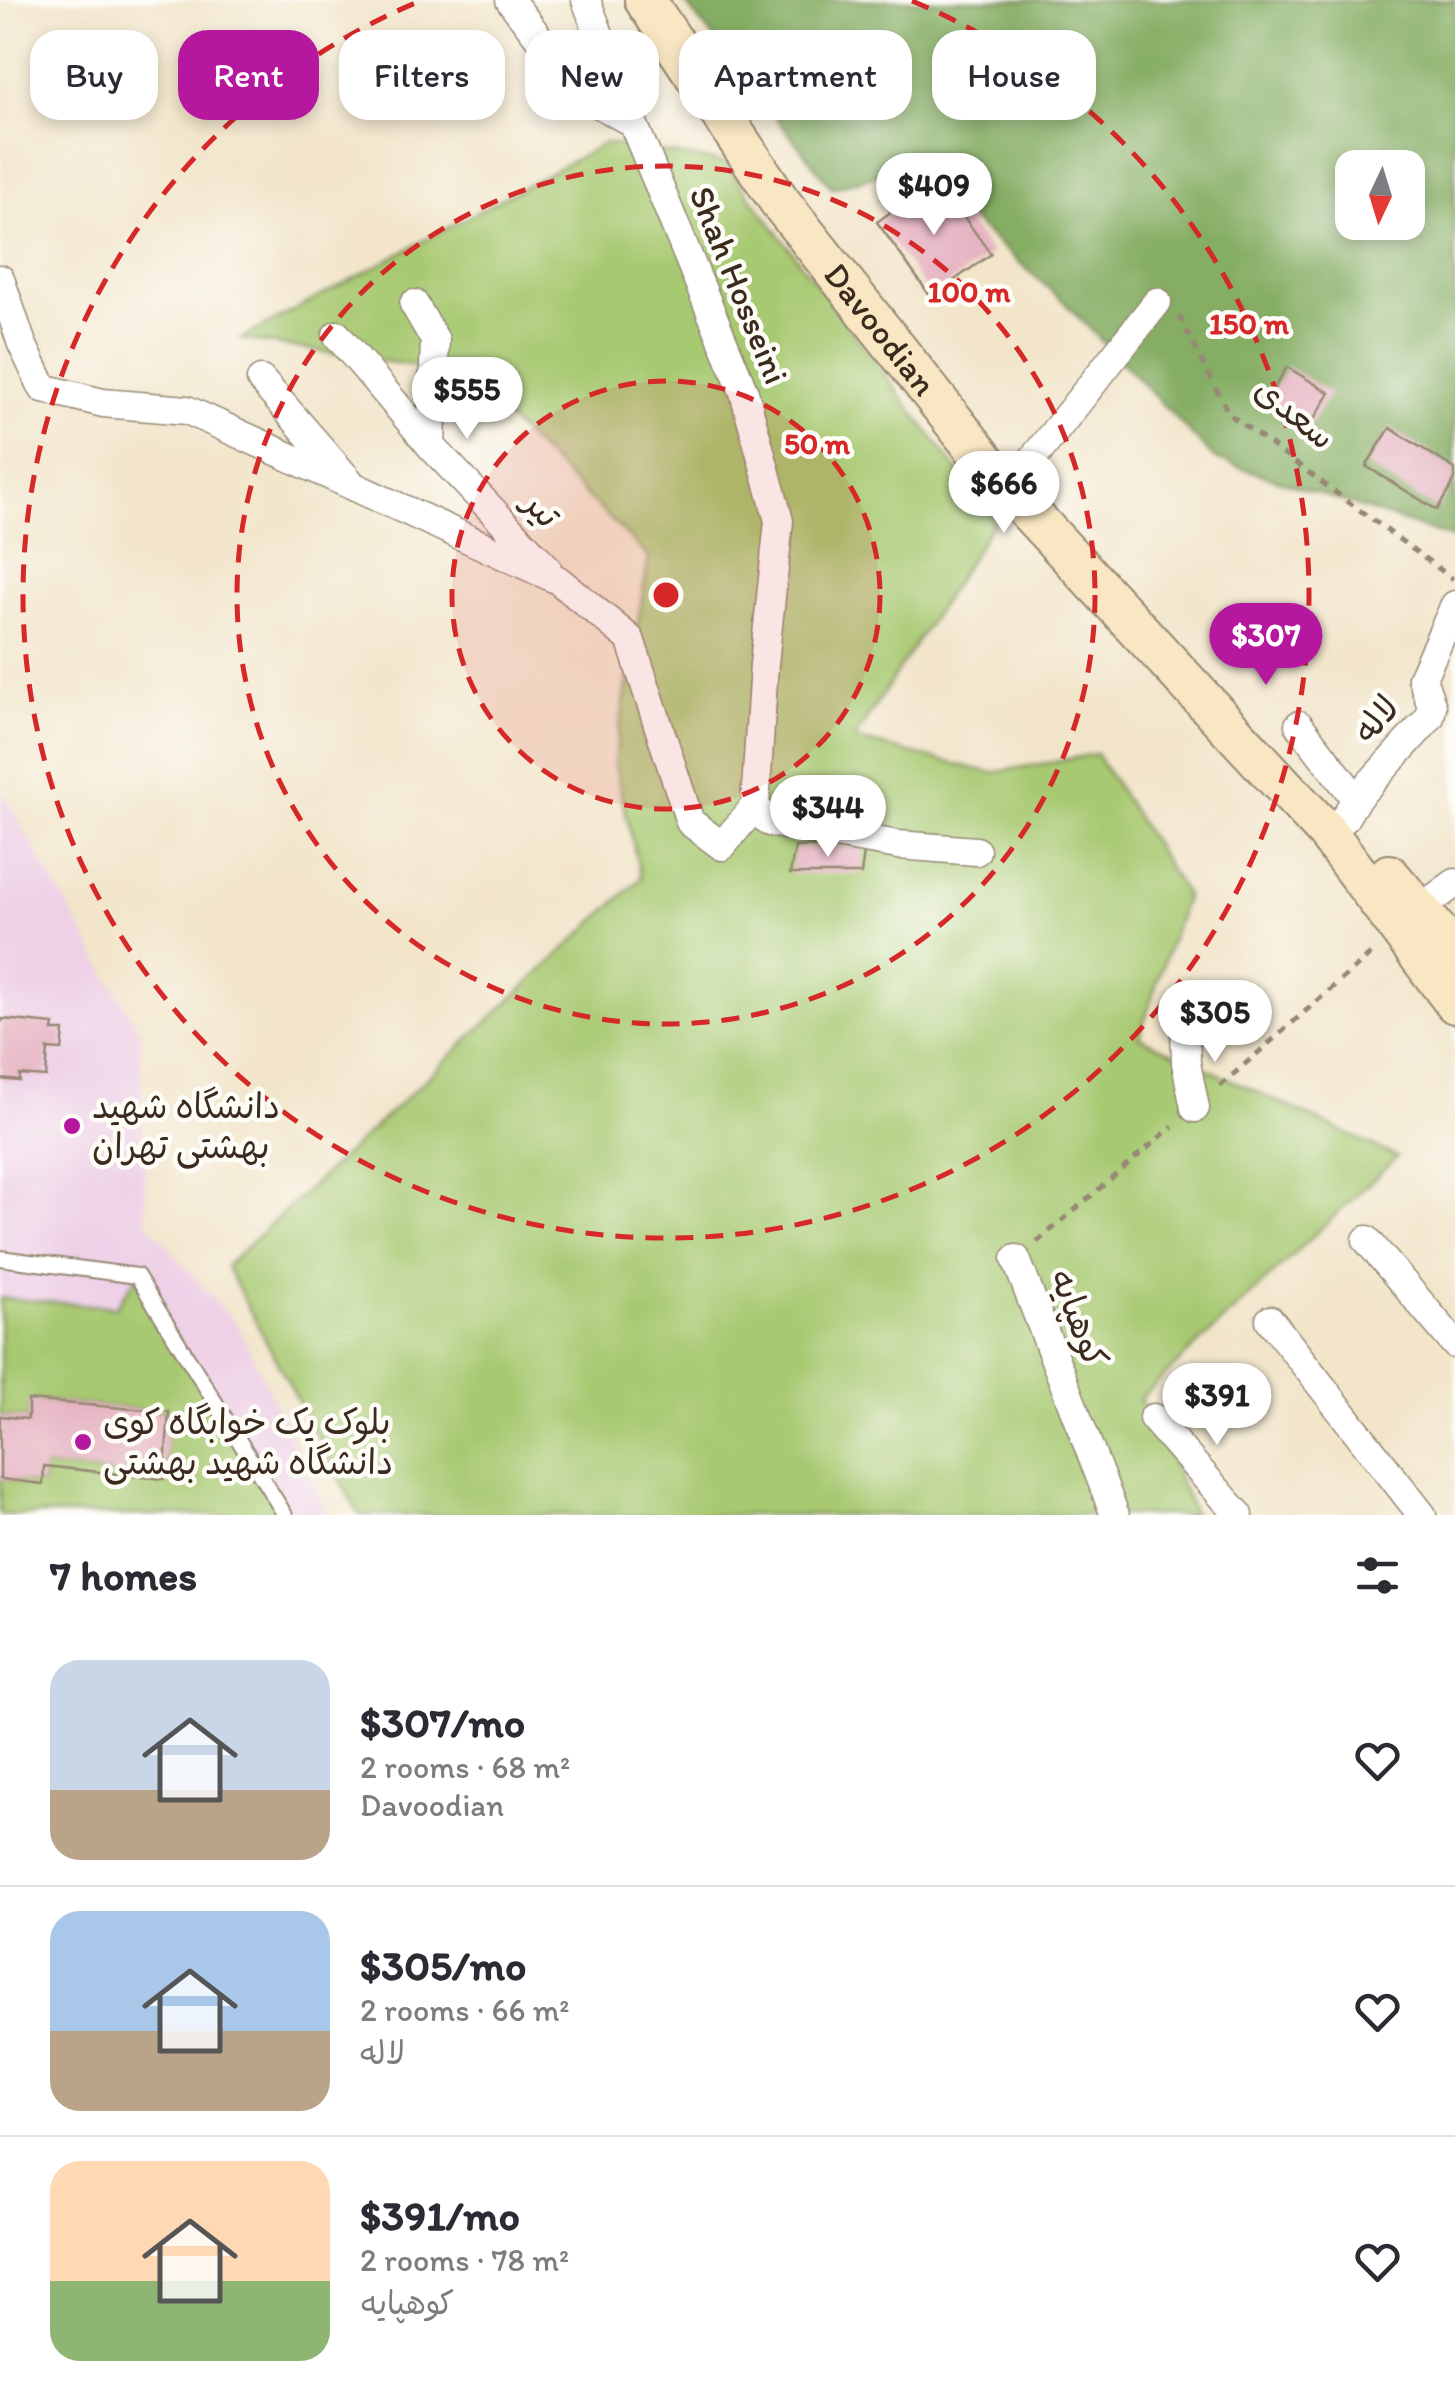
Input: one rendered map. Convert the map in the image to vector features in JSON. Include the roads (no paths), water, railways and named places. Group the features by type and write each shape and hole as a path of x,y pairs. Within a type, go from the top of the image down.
{"street":[{"path":"510,0 582,94 632,123"},
{"name":"Shah Hosseini","path":"586,0 632,123 744,392 779,522 764,664 756,806"},
{"name":"Davoodian","path":"644,0 780,202 1004,485 1345,820"},
{"name":"Davoodian","path":"668,0 792,191 1021,474 1147,616 1345,820 1455,1003"},
{"path":"0,279 22,344 43,388 103,403 188,410 558,580 630,639 690,822 722,846 756,806 769,822 898,845 976,850"},
{"path":"1021,474 1157,302"},
{"path":"414,304 435,340 431,446"},
{"name":"تیر","path":"337,335 431,446 558,580"},
{"path":"262,380 357,490"},
{"name":"لاله","path":"1345,820 1430,717 1432,708 1422,678 1455,605"},
{"path":"1299,725 1345,820"},
{"path":"1406,918 1455,882"},
{"name":"Davoodian","path":"1406,918 1455,952"},
{"path":"1185,1028 1186,1063 1195,1108"},
{"path":"1368,1240 1455,1344"},
{"name":"کوهپایه","path":"1016,1259 1115,1515"},
{"path":"1270,1320 1422,1515"},
{"path":"1153,1418 1238,1515"}],"lane":[{"path":"0,1258 138,1276 285,1515"}],"place":[{"name":"دانشگاه شهید بهشتی تهران","path":"72,1126"},
{"name":"بلوک یک خوابگاه کوی دانشگاه شهید بهشتی","path":"83,1442"}]}
